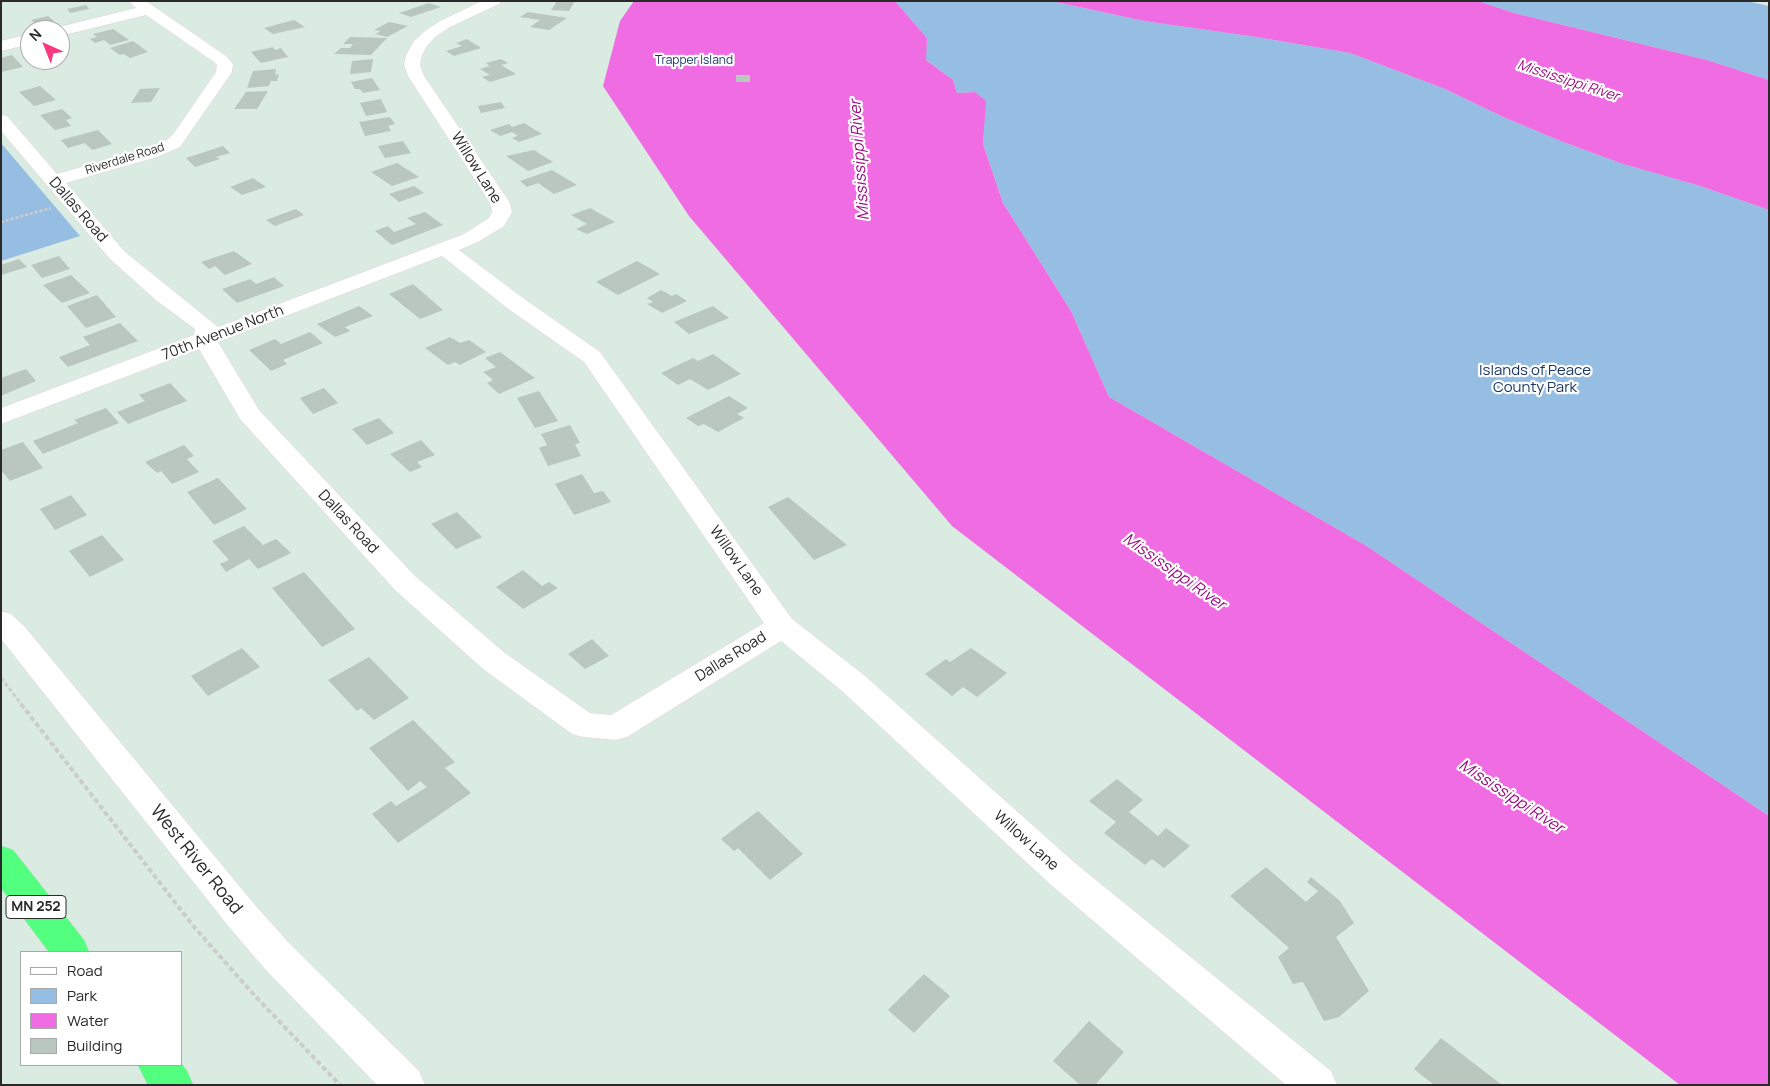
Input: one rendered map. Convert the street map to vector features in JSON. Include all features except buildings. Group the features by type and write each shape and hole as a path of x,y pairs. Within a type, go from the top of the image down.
{"highway":[{"name":"MN 252","path":"1,861 70,951"},
{"path":"159,1066 173,1085"}],"street":[{"name":"Willow Lane","path":"494,1 445,24 430,34 420,44 414,55 412,65 416,76 500,203 502,212 497,222 486,231 444,249 514,303 592,357 782,626 853,683 1063,874 1317,1085"},
{"path":"70,28 142,5"},
{"name":"Riverdale Road","path":"52,181 152,153 174,143 224,72 225,64 220,58 142,5"},
{"path":"1,46 20,41"},
{"name":"Dallas Road","path":"1,120 117,255 165,296 206,327 204,340 249,414 405,583 494,661 583,725 616,728 782,626"},
{"name":"70th Avenue North","path":"1,417 444,249"},
{"name":"West River Road","path":"1,621 15,635 242,916 277,956 405,1085"}],"path":[{"path":"1,222 71,202"},
{"path":"1,678 195,928 255,996 340,1085"}],"green space":[{"name":"Islands of Peace County Park","path":"895,1 1051,1 1144,21 1350,53 1445,89 1503,117 1563,142 1623,164 1700,186 1769,210 1769,816 1365,545 1109,397 1071,311 1003,203 983,144 985,101 975,92 957,93 953,80 925,59 927,38"},
{"path":"1478,1 1746,1 1769,6 1769,80 1707,60 1514,13"},
{"path":"1,143 80,236 1,261"}],"water":[{"name":"Mississippi River","path":"634,1 895,1 927,38 926,60 953,80 957,93 975,92 986,101 983,144 1003,203 1071,311 1109,397 1365,545 1769,816 1769,1085 1680,1085 952,526 689,216 603,86 620,21"},
{"name":"Mississippi River","path":"1051,1 1478,1 1514,13 1707,60 1769,80 1769,210 1700,186 1623,164 1563,142 1503,117 1445,89 1350,53 1144,21"}],"park label":[{"name":"Trapper Island","path":"694,61"}]}
